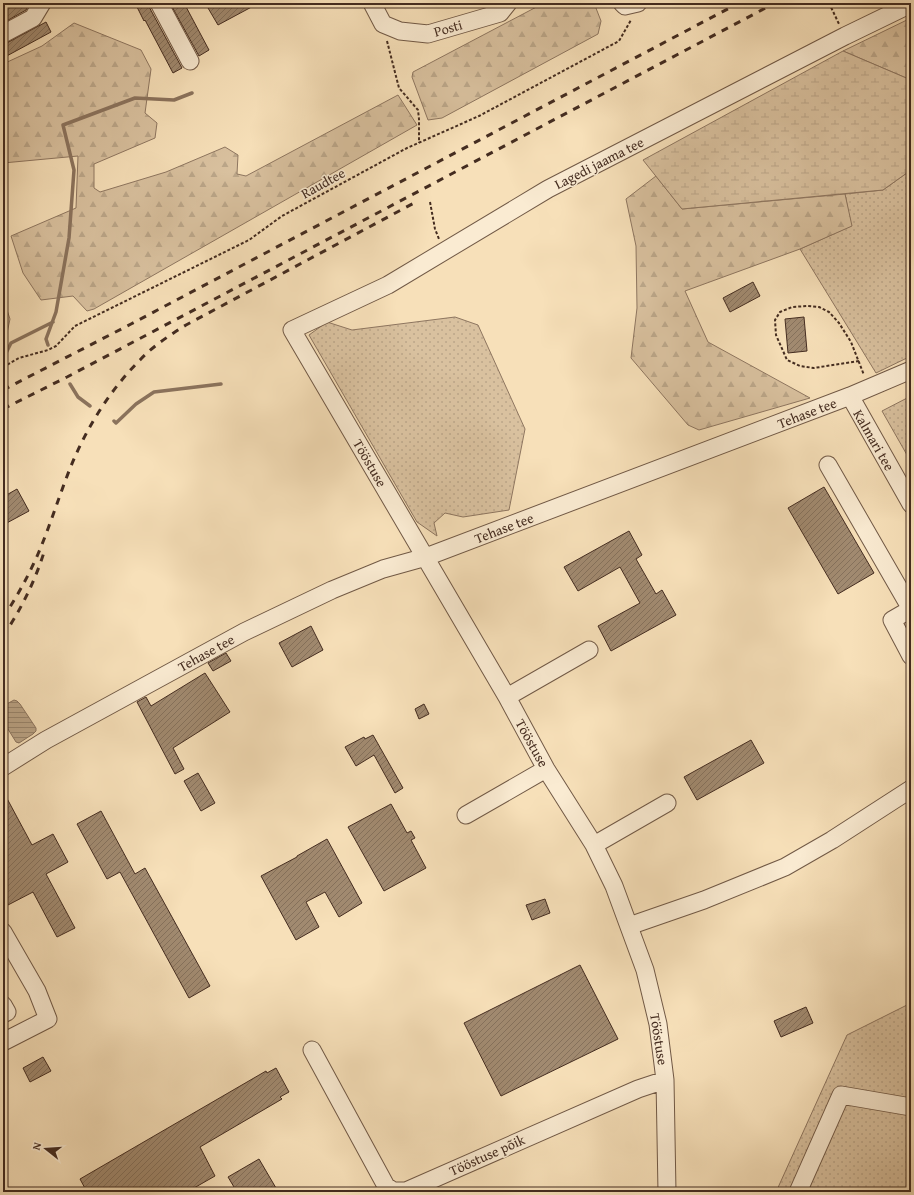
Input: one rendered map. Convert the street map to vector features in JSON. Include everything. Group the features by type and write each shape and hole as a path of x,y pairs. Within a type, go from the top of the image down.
{"street":[{"path":"3,34 34,18 42,3"},
{"path":"159,3 190,61"},
{"path":"372,3 383,24"},
{"name":"Posti","path":"383,24 400,30 428,34 500,13 508,3"},
{"path":"622,3 625,6 636,9"},
{"name":"Lagedi jaama tee","path":"292,330 388,285 548,189 845,36 911,4"},
{"name":"Tööstuse","path":"292,330 507,696 546,769 594,845 614,886 645,970 658,1024 666,1080 667,1192"},
{"name":"Tehase tee","path":"3,767 46,740 244,632 332,590 383,569 426,557 850,396 911,370"},
{"name":"Kalmari tee","path":"850,396 911,504"},
{"path":"828,465 911,609 892,620 911,656"},
{"path":"507,696 589,650"},
{"path":"466,815 546,769"},
{"path":"629,926 704,900 785,867 832,840 911,789"},
{"path":"594,845 667,803"},
{"path":"3,932 37,991 48,1019 3,1042"},
{"path":"3,1005 7,1012 3,1014"},
{"name":"Tööstuse põik","path":"312,1050 386,1186 393,1191 406,1192 638,1089 666,1080"},
{"path":"798,1192 841,1095 911,1107"}],"path":[{"path":"829,3 845,36"},
{"name":"Raudtee","path":"3,367 19,358 48,350 56,346 75,326 249,240 282,216 407,148 479,116 619,41 636,9"},
{"path":"383,24 399,88 418,110 419,143"},
{"path":"430,202 435,229 445,251"},
{"path":"859,361 814,368 800,366 787,360 776,335 775,320 780,312 792,307 819,307 829,312 839,323 851,342 859,361 870,388"}],"green space":[{"path":"544,3 594,3 601,21 598,34 442,118 428,120 412,77 413,72"},
{"path":"911,18 911,80 843,51"},
{"path":"74,23 141,50 151,69 145,113 157,123 155,138 94,164 94,188 100,192 166,172 225,147 238,155 237,174 246,176 398,95 417,125 94,309 87,311 73,296 41,300 23,273 11,236 76,208 78,156 3,163 3,64 42,46"},
{"path":"843,51 911,80 911,170 883,190 682,209 643,160"},
{"path":"911,170 911,356 876,373 800,249 851,226 845,194 883,190"},
{"path":"656,176 682,209 845,194 852,226 800,249 685,291 708,342 810,398 699,430 688,425 631,358 637,308 636,246 626,199"},
{"path":"3,298 10,319 3,352"},
{"path":"455,317 478,325 525,429 509,510 463,517 445,513 434,523 437,536 417,522 309,335 327,322 352,330"},
{"path":"911,396 911,462 882,411"},
{"path":"911,1003 911,1192 776,1192 847,1035"}],"shaded area":[{"path":"14,700 20,704 36,728 36,731 33,734 19,743 16,742 3,721 3,706"}],"building":[{"path":"15,3 30,3 26,10 3,23 3,9"},
{"path":"135,3 147,3 182,68 173,73"},
{"path":"170,3 184,3 209,50 199,56"},
{"path":"217,3 259,3 218,25 208,8"},
{"path":"46,22 51,32 3,58 3,45"},
{"path":"753,282 760,296 730,312 723,298"},
{"path":"804,317 807,351 788,353 785,319"},
{"path":"824,487 874,573 838,594 788,508"},
{"path":"17,489 29,511 3,525 3,497"},
{"path":"629,531 642,555 636,559 656,594 662,590 676,615 611,651 598,626 640,603 620,567 578,591 564,567"},
{"path":"311,626 323,650 292,667 279,643"},
{"path":"226,653 231,661 213,671 208,663"},
{"path":"205,673 230,712 173,748 184,769 175,774 137,702 146,697 151,706"},
{"path":"424,704 429,714 419,719 415,709"},
{"path":"373,735 403,788 395,793 374,755 356,766 345,747 364,737 365,739"},
{"path":"751,740 764,763 697,800 684,777"},
{"path":"198,773 215,803 201,811 184,781"},
{"path":"3,791 32,845 53,834 68,862 46,874 75,928 57,937 33,892 8,905 3,896"},
{"path":"391,804 407,833 411,831 415,838 411,840 426,868 384,891 348,827"},
{"path":"101,811 135,874 145,868 210,986 189,998 120,872 107,879 77,824"},
{"path":"327,839 362,903 339,917 325,892 306,902 319,927 296,940 261,876"},
{"path":"545,899 550,913 532,920 526,905"},
{"path":"580,965 618,1039 501,1096 464,1023"},
{"path":"806,1007 813,1023 781,1037 774,1021"},
{"path":"43,1057 51,1071 30,1082 23,1068"},
{"path":"276,1068 289,1092 280,1097 282,1099 200,1147 215,1176 187,1192 87,1192 80,1179 266,1071 267,1073"},
{"path":"259,1159 276,1188 269,1192 237,1192 228,1177"}],"waterway":[{"path":"48,345 46,339 56,312 69,238 74,170 63,125 135,98 174,100 192,93"},
{"path":"3,359 11,343 53,322"},
{"path":"70,384 78,397 90,406"},
{"path":"114,421 116,423 136,404 154,392 221,384"}],"railway":[{"path":"3,390 739,3"},
{"path":"3,409 67,377 775,3"},
{"path":"3,618 22,587 38,554 71,466 84,437 109,396 145,355 162,341 186,325 414,203"},
{"path":"3,636 16,616 27,594 45,549"}]}
